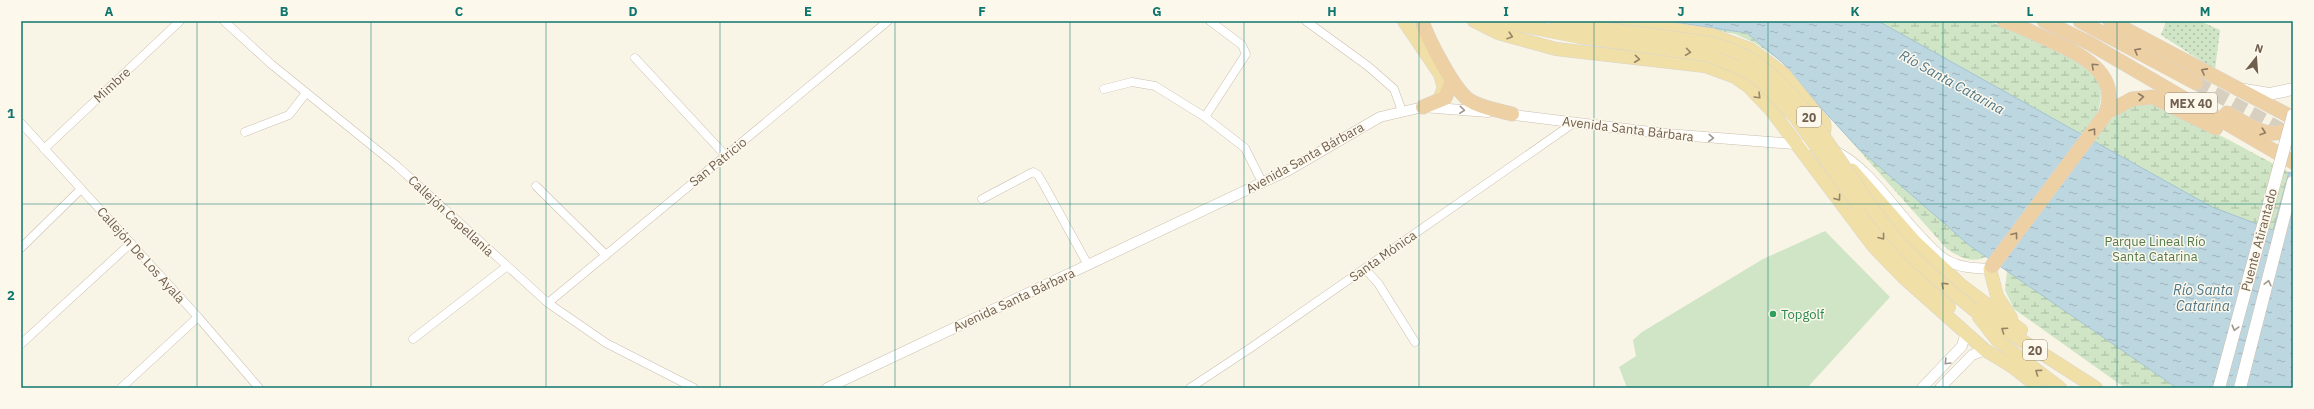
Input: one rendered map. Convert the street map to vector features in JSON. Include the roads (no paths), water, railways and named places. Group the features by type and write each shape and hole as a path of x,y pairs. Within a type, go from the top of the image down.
{"highway":[{"path":"1422,21 1452,81 1468,100 1512,114"},
{"path":"2004,21 2075,52 2097,67 2103,76 2108,91 2106,114"},
{"name":"MEX 40","path":"2044,21 2089,43 2293,162"},
{"name":"MEX 40","path":"2080,21 2196,83"},
{"path":"2110,21 2238,89 2293,116"},
{"path":"2128,66 2187,92 2261,132 2268,134 2279,133 2293,126"},
{"path":"1423,107 1446,96 1452,81"},
{"path":"1991,268 2106,114 2132,99 2152,97 2223,131 2251,138"}],"main road":[{"path":"1404,21 1419,40 1440,74 1444,92 1438,101"},
{"path":"1474,21 1498,33 1556,49 1719,70 1735,77 1748,86 1771,110 1798,143 1874,247 1912,286 1985,350 2015,362 2060,388"},
{"path":"1499,21 1581,32"},
{"path":"1555,21 1581,32"},
{"path":"1615,21 1712,35 1750,49 1784,74 1824,123 1825,128 1820,138 1798,143"},
{"name":"20","path":"1581,32 1708,55 1747,71 1762,82 1795,116 1858,206 1887,244 1959,317 2015,362 2039,388"},
{"name":"20","path":"1581,32 1711,43 1730,49 1759,65 1774,78 1806,114 1896,238 1948,290 1974,310 2096,388"},
{"path":"2238,89 2269,94 2293,88"},
{"name":"Puente Atirantado","path":"2219,388 2293,116"},
{"path":"1825,180 1835,168 1840,166 1849,168 1855,173 1874,198 1921,248 1961,285 2021,330 2073,374"},
{"name":"Puente Atirantado","path":"2240,388 2293,182"},
{"path":"1991,268 2000,300 2021,330"},
{"path":"1974,310 1989,331 2015,362"}],"street":[{"name":"Mimbre","path":"44,149 180,21"},
{"name":"Callejón Capellanía","path":"224,21 306,93 397,166 506,267 548,303 606,343 694,388"},
{"name":"San Patricio","path":"548,303 888,21"},
{"path":"1205,117 1246,54 1242,45 1210,21"},
{"path":"1306,21 1369,66 1394,89 1402,111"},
{"path":"635,58 725,155"},
{"path":"1104,89 1132,82 1155,86 1205,117 1245,148 1262,182"},
{"path":"245,132 289,115 306,93"},
{"name":"Avenida Santa Bárbara","path":"827,388 1289,170 1380,117 1423,107 1512,114 1709,138 1798,143 1819,146 1849,158 1863,170 1904,219 1940,256 1969,268 1991,268"},
{"name":"Santa Mónica","path":"1190,388 1365,269 1575,122"},
{"name":"Callejón De Los Ayala","path":"21,123 198,317 257,385"},
{"path":"982,199 1033,172 1038,174 1088,265"},
{"path":"536,186 606,255"},
{"path":"21,248 81,188"},
{"path":"21,344 131,243"},
{"path":"413,339 506,267"},
{"path":"1365,269 1378,283 1415,342"},
{"path":"120,388 198,317"},
{"path":"1925,387 1962,346 1966,332"},
{"path":"1940,388 1972,355 1985,350"},
{"path":"247,388 257,385"}],"water":[{"name":"Río Santa Catarina","path":"1666,21 1878,21 2212,207 2273,230 2289,172 2293,174 2293,388 2177,388 1969,245 1859,149 1783,63 1747,33"}],"tunnel":[{"path":"2196,83 2291,135"}],"place":[{"name":"Topgolf","path":"1773,314"}],"park label":[{"name":"Parque Lineal Río Santa Catarina","path":"2155,248"}]}
